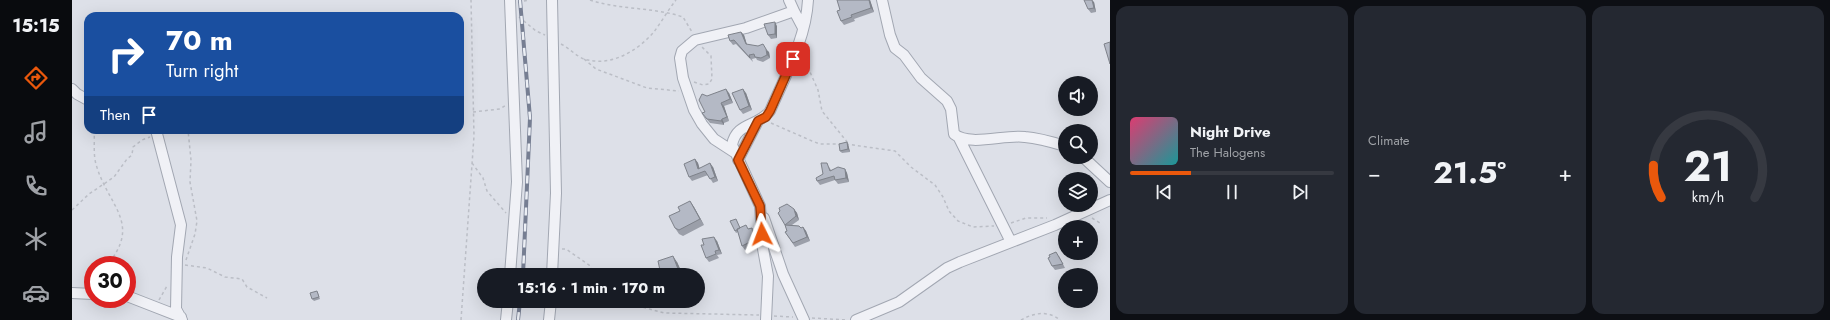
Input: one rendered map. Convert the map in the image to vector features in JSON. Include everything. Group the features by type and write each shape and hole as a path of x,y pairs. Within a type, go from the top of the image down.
{"street":[{"path":"552,0 556,193 553,268"},
{"path":"789,0 803,28"},
{"path":"736,156 772,107 798,45 808,0"},
{"path":"882,0 890,35 895,48 904,55 921,78 947,101 950,109 954,134 959,138 987,197 1011,242"},
{"path":"511,5 517,182 511,268"},
{"path":"736,156 714,139 702,124 694,110 682,78 680,58 682,51 695,40 746,28 794,11"},
{"path":"72,89 84,98"},
{"path":"762,119 746,126 734,134 732,145 760,206 783,274 804,320"},
{"path":"158,134 181,224 177,257 176,309 182,319"},
{"path":"959,138 973,140 1025,137 1058,144"},
{"path":"1091,164 1110,182"},
{"path":"856,320 900,302 947,268 1055,225 1110,200"},
{"path":"760,206 762,249 768,276 766,320"},
{"path":"72,293 84,294"},
{"path":"136,300 182,319"},
{"path":"506,320 507,308"},
{"path":"550,320 551,308"}],"path":[{"path":"462,320 472,163 473,112 471,0"},
{"path":"530,0 511,5 516,15 536,31 583,58 596,69 647,88 688,93"},
{"path":"590,0 642,11 667,12 683,17 695,40 711,56 712,79 709,84 703,86 682,78"},
{"path":"583,58 594,61 607,60 623,56 633,50 653,33 676,0"},
{"path":"798,45 818,90 822,111 849,144"},
{"path":"473,112 500,109 515,94"},
{"path":"762,119 774,126 820,144 849,144 895,151 911,167 935,185 943,197 949,211 958,221 966,226 1003,225 1026,218 1048,218"},
{"path":"94,134 96,161 104,184 123,223 123,233 119,251 115,256"},
{"path":"72,210 89,194 114,177 127,158 132,155 133,147 153,134"},
{"path":"472,163 483,178 487,190 496,200 500,208 515,218"},
{"path":"1087,216 1096,219 1100,223"},
{"path":"554,248 559,251 566,249 592,268"},
{"path":"183,265 207,268 225,277 242,280 247,287 267,298"},
{"path":"646,308 664,313 677,312"},
{"path":"1021,320 1036,314 1044,314 1056,317 1060,320"}],"building":[{"path":"837,0 869,0 871,8 851,15 852,17 841,21 837,11 840,10"},
{"path":"1084,0 1092,0 1094,8 1088,9"},
{"path":"775,22 775,34 768,35 764,24"},
{"path":"741,32 746,44 758,46 763,44 767,55 761,58 755,57 754,54 749,55 750,58 734,40 730,41 728,35"},
{"path":"1110,42 1110,64 1104,44"},
{"path":"726,89 730,99 721,103 727,117 721,121 707,119 702,113 705,112 699,100 702,94 707,96"},
{"path":"743,89 749,106 740,110 732,93"},
{"path":"847,142 848,149 840,151 839,144"},
{"path":"695,159 698,169 710,163 715,177 710,179 705,171 689,177 684,164"},
{"path":"821,163 827,163 830,171 838,167 845,169 846,178 835,180 834,176 817,181 816,178 823,174"},
{"path":"690,201 700,219 679,230 675,228 669,216 680,211 678,207"},
{"path":"787,204 794,209 796,216 785,225 778,213 780,211 779,208"},
{"path":"736,219 740,228 735,231 730,221"},
{"path":"746,225 748,229 752,228 754,240 742,246 737,229"},
{"path":"785,225 799,226 801,228 803,227 807,237 793,243 785,232 787,231"},
{"path":"714,237 719,250 715,251 716,254 706,258 701,245 704,245 702,239"},
{"path":"1056,252 1058,260 1061,260 1063,264 1052,266 1048,258 1050,257 1049,255"},
{"path":"673,256 678,268 660,268 658,261"},
{"path":"317,291 319,297 312,299 310,293"}],"railway":[{"path":"520,0 530,118 523,268"},
{"path":"518,320 519,308"}],"route":[{"path":"762,234 760,206 738,160 758,121 766,117 770,111 793,59"}]}
